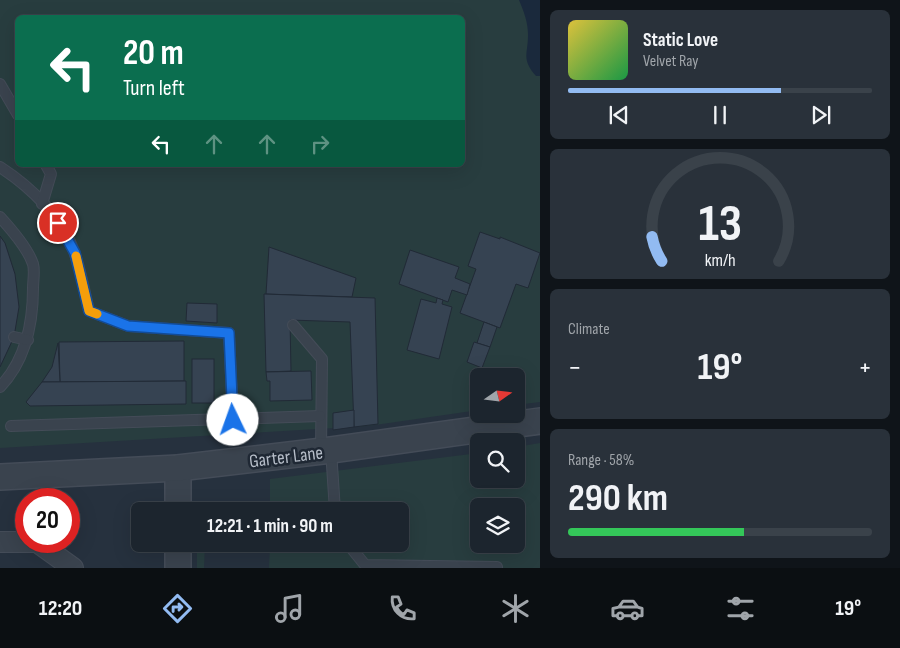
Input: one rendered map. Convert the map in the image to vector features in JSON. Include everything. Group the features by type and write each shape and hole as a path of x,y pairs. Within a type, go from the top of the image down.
{"street":[{"name":"Garter Lane","path":"0,477 178,468 326,451 540,421"},
{"path":"178,468 178,502"},
{"path":"0,542 38,542 74,568"},
{"path":"178,552 178,568"}],"lane":[{"path":"0,84 15,110"},
{"path":"0,167 25,183 58,223 75,253 89,311 128,326 229,333 233,420"},
{"path":"42,204 51,174 47,167"},
{"path":"0,217 13,231 33,265 33,302 28,340 12,374 0,387"},
{"path":"293,325 322,359 320,416 334,502"},
{"path":"14,337 28,340"},
{"path":"11,426 320,416"},
{"path":"355,552 365,564 497,567"}],"green space":[{"path":"0,0 540,0 540,402 525,404 525,368 470,368 470,411 368,426 0,448"},
{"path":"540,443 540,568 269,568 270,552 409,552 409,502 270,502 270,479 470,454 470,488 525,488 525,446"},
{"path":"197,552 205,552 204,568 197,568"}],"water":[{"path":"519,0 540,0 540,76 536,76 528,65 526,56 527,26"}],"building":[{"path":"480,232 500,239 500,237 540,253 528,288 516,284 500,328 460,313 476,269 468,266"},
{"path":"0,236 5,243 15,274 19,307 14,337 0,367"},
{"path":"269,247 356,278 352,297 266,294"},
{"path":"410,250 459,267 455,278 470,284 467,295 452,290 448,302 399,284"},
{"path":"264,294 375,298 378,424 354,427 350,322 290,320 291,371 266,372"},
{"path":"437,298 443,300 442,304 452,307 439,359 407,350 421,299 436,303"},
{"path":"187,303 217,304 217,323 186,321"},
{"path":"484,322 497,327 490,347 477,343"},
{"path":"184,341 184,381 60,382 59,342"},
{"path":"474,342 490,347 482,368 467,362"},
{"path":"58,343 60,382 42,382 52,367"},
{"path":"192,359 214,359 214,403 192,403"},
{"path":"311,371 312,400 270,401 270,381 267,381 266,372"},
{"path":"186,381 186,404 30,406 26,402 42,382"},
{"path":"354,410 354,427 333,430 333,413"}],"slow traffic":[{"path":"76,256 89,311 97,314"}],"route":[{"path":"58,223 75,253 89,311 128,326 229,333 233,420"}]}
